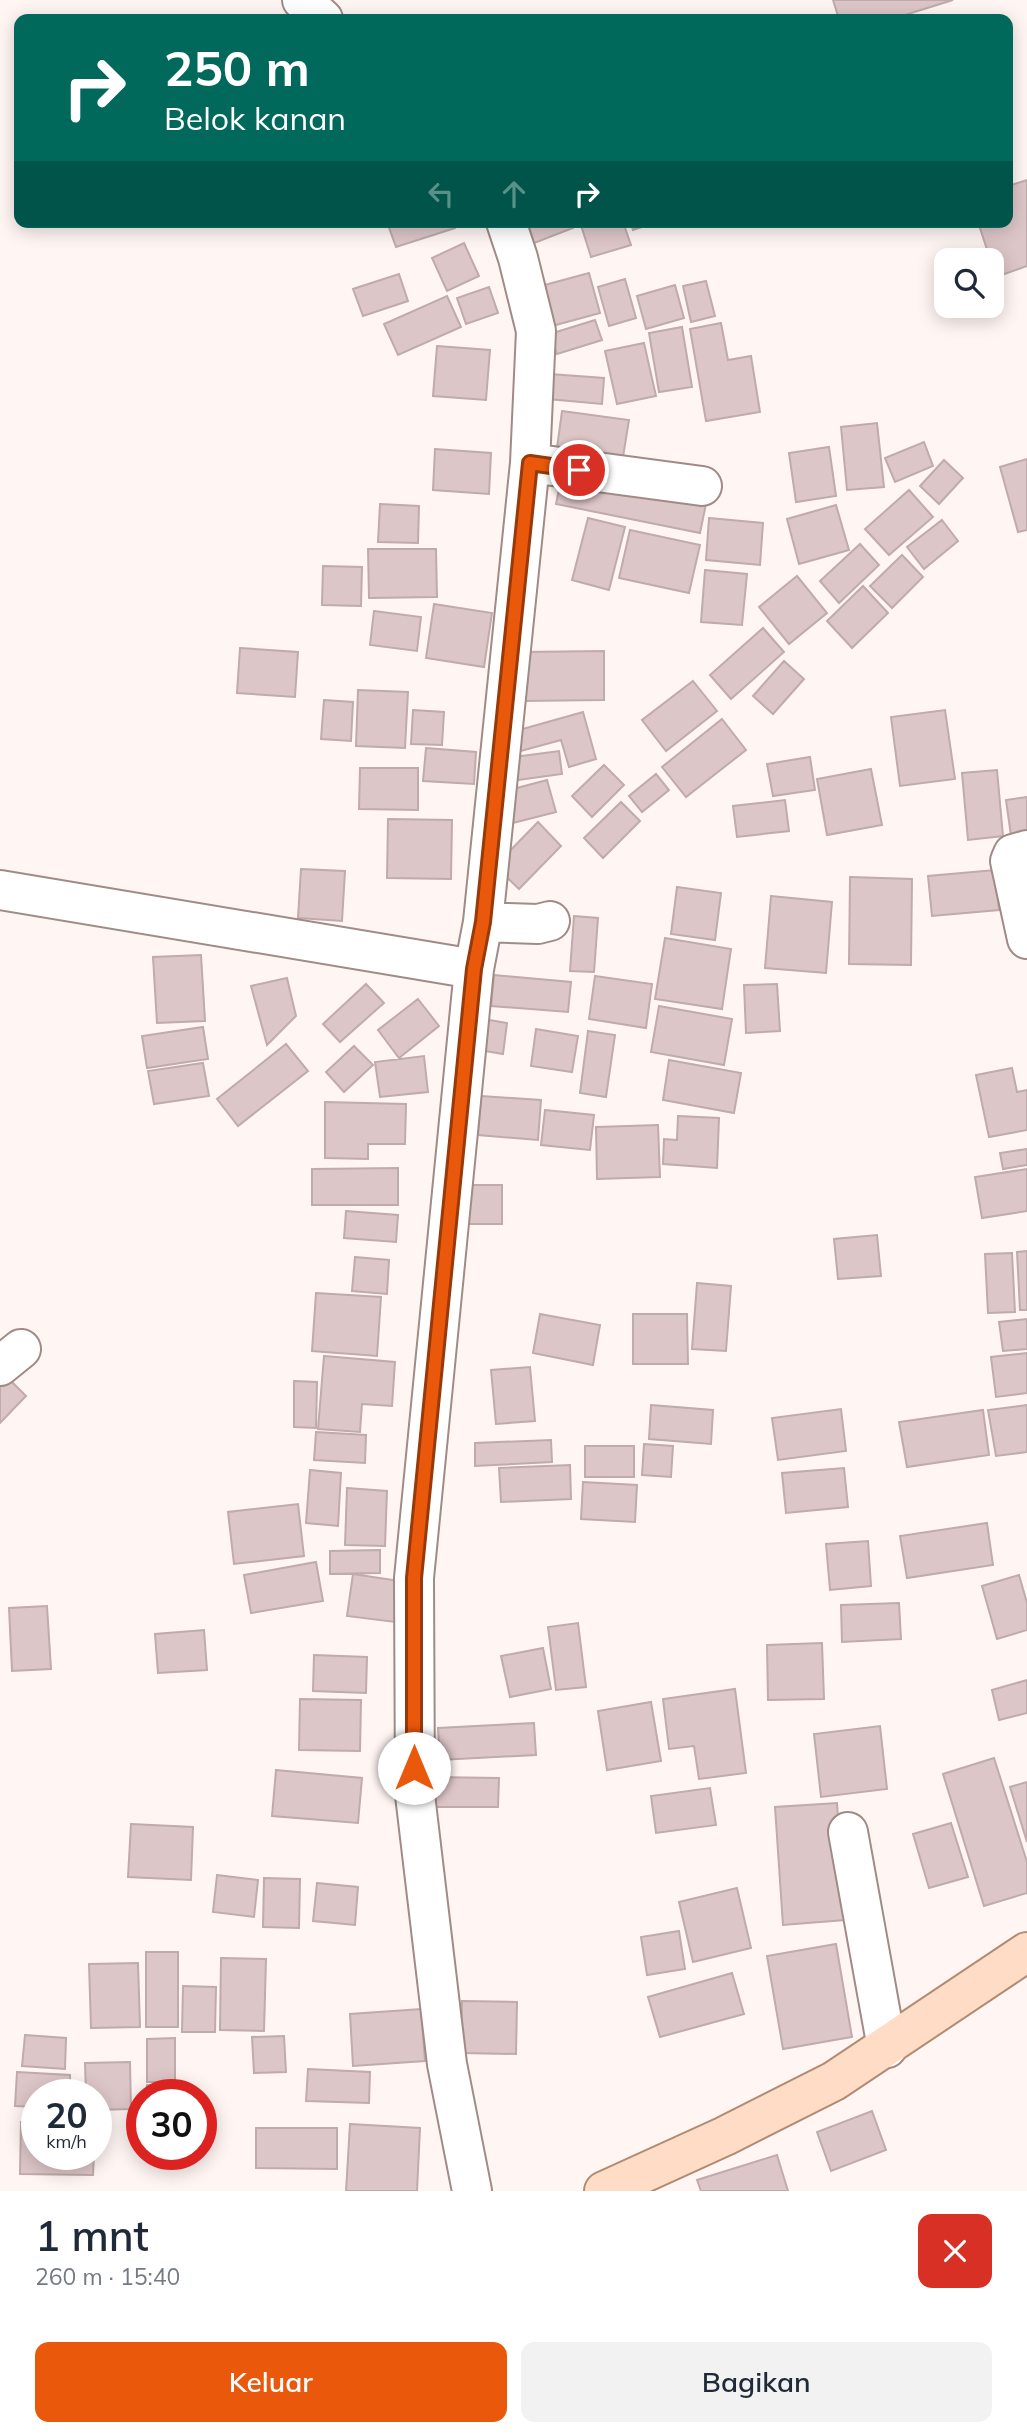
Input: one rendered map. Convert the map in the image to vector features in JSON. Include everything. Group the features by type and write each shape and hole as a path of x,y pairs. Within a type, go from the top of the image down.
{"main road":[{"path":"604,2191 645,2183 834,2081 1027,1952"}],"street":[{"path":"302,0 317,14"},
{"path":"472,2191 447,2064 415,1795 414,1578 474,969 483,922 530,463 536,331 508,228"},
{"path":"530,463 702,486"},
{"path":"1027,850 1013,854 1010,862 1027,939"},
{"path":"0,890 474,969"},
{"path":"483,922 538,924 550,921"},
{"path":"848,1832 887,2048"}],"building":[{"path":"833,0 953,0 908,14 837,14"},
{"path":"1027,180 1027,266 1004,274 1004,248 987,248 980,228 1013,228 1013,184"},
{"path":"389,228 455,228 396,247"},
{"path":"517,228 573,228 524,247"},
{"path":"582,228 625,228 631,245 591,257"},
{"path":"464,243 479,276 447,291 432,258"},
{"path":"589,273 600,313 541,329 530,289"},
{"path":"399,274 408,301 363,316 353,289"},
{"path":"625,279 636,318 609,326 598,287"},
{"path":"706,281 715,316 691,322 683,286"},
{"path":"675,285 684,318 646,329 637,296"},
{"path":"489,287 498,313 466,324 457,298"},
{"path":"447,296 461,327 398,355 384,324"},
{"path":"595,320 602,340 557,354 550,334"},
{"path":"721,323 728,360 751,356 760,412 706,421 690,329"},
{"path":"682,327 692,387 659,392 649,333"},
{"path":"644,343 656,396 617,404 605,351"},
{"path":"437,346 490,350 486,400 433,396"},
{"path":"550,374 604,378 602,404 548,399"},
{"path":"562,411 629,420 623,457 557,448"},
{"path":"877,423 884,487 847,490 841,427"},
{"path":"924,442 933,466 895,482 885,458"},
{"path":"829,447 836,496 796,502 789,453"},
{"path":"435,449 491,453 489,494 433,490"},
{"path":"1027,459 1027,530 1018,532 1000,467"},
{"path":"944,460 963,478 939,504 920,486"},
{"path":"563,470 707,499 700,533 556,504"},
{"path":"909,490 933,517 889,555 865,529"},
{"path":"380,504 419,506 418,543 378,542"},
{"path":"836,505 849,550 799,564 787,519"},
{"path":"588,518 625,527 609,590 572,580"},
{"path":"709,518 763,523 760,565 706,560"},
{"path":"942,520 958,541 924,569 907,547"},
{"path":"630,530 700,545 689,593 619,578"},
{"path":"860,544 879,565 839,603 820,581"},
{"path":"368,549 436,549 437,597 369,598"},
{"path":"902,555 923,577 892,608 870,586"},
{"path":"323,566 362,567 361,606 322,605"},
{"path":"705,570 747,574 742,625 701,622"},
{"path":"797,576 827,613 789,644 759,607"},
{"path":"863,586 888,613 852,648 827,621"},
{"path":"434,604 492,613 484,667 426,658"},
{"path":"374,611 421,617 417,651 370,645"},
{"path":"763,628 784,652 731,699 710,675"},
{"path":"240,648 298,652 295,697 237,693"},
{"path":"604,651 604,700 523,701 522,652"},
{"path":"784,661 804,679 773,714 753,696"},
{"path":"693,681 717,711 666,751 642,720"},
{"path":"358,690 408,692 405,748 356,746"},
{"path":"324,700 353,702 351,741 321,739"},
{"path":"413,710 444,712 442,745 411,744"},
{"path":"945,710 955,779 900,786 891,717"},
{"path":"583,712 596,759 569,767 561,740 517,752 512,732"},
{"path":"722,719 746,750 686,797 662,767"},
{"path":"426,748 476,752 474,784 423,781"},
{"path":"559,751 562,774 510,781 507,758"},
{"path":"810,757 815,790 773,796 767,764"},
{"path":"604,765 624,785 592,817 572,796"},
{"path":"360,768 418,768 418,810 359,809"},
{"path":"871,769 882,825 827,835 817,779"},
{"path":"997,770 1003,836 968,840 962,773"},
{"path":"656,774 669,790 642,812 629,796"},
{"path":"547,780 556,812 509,824 502,792"},
{"path":"1027,797 1027,834 1011,836 1006,800"},
{"path":"785,800 789,831 737,837 733,806"},
{"path":"621,802 640,821 603,858 584,838"},
{"path":"388,819 452,820 451,879 387,878"},
{"path":"538,822 561,846 519,889 495,866"},
{"path":"301,869 345,871 342,921 298,918"},
{"path":"995,870 999,910 932,916 928,876"},
{"path":"850,877 912,879 911,965 849,964"},
{"path":"677,887 721,893 715,940 671,934"},
{"path":"771,896 832,902 826,973 765,968"},
{"path":"574,916 598,918 594,972 570,971"},
{"path":"665,938 731,949 722,1009 655,999"},
{"path":"201,955 205,1021 157,1023 153,957"},
{"path":"494,975 571,982 568,1012 491,1006"},
{"path":"595,976 652,984 646,1028 589,1019"},
{"path":"287,978 296,1016 267,1045 251,986"},
{"path":"366,984 384,1003 340,1042 323,1024"},
{"path":"777,984 780,1031 746,1033 744,985"},
{"path":"418,999 439,1026 399,1058 378,1030"},
{"path":"659,1006 732,1019 724,1065 651,1052"},
{"path":"484,1019 507,1023 503,1054 479,1050"},
{"path":"203,1027 208,1059 147,1068 142,1036"},
{"path":"536,1029 578,1036 572,1072 531,1066"},
{"path":"588,1031 615,1035 606,1097 580,1093"},
{"path":"286,1044 308,1071 238,1126 217,1099"},
{"path":"354,1046 373,1065 344,1092 326,1072"},
{"path":"424,1056 428,1092 380,1097 375,1062"},
{"path":"669,1060 741,1073 734,1113 663,1100"},
{"path":"203,1063 209,1096 154,1104 148,1071"},
{"path":"1012,1068 1017,1092 1027,1090 1027,1130 989,1137 976,1075"},
{"path":"481,1096 541,1100 538,1140 478,1135"},
{"path":"325,1102 406,1104 405,1144 368,1144 368,1159 325,1158"},
{"path":"545,1110 594,1115 590,1150 541,1145"},
{"path":"678,1116 719,1118 717,1168 663,1164 664,1139 677,1140"},
{"path":"658,1125 660,1177 597,1179 596,1127"},
{"path":"1027,1149 1027,1165 1003,1169 1000,1153"},
{"path":"398,1168 398,1205 312,1205 312,1169"},
{"path":"1027,1169 1027,1211 982,1218 975,1177"},
{"path":"462,1185 502,1185 502,1224 462,1224"},
{"path":"346,1211 398,1215 396,1242 344,1238"},
{"path":"877,1235 881,1276 838,1279 834,1239"},
{"path":"1027,1251 1027,1310 1020,1310 1017,1252"},
{"path":"1012,1253 1015,1312 988,1313 985,1254"},
{"path":"355,1257 389,1260 387,1294 352,1291"},
{"path":"697,1283 731,1286 726,1351 692,1349"},
{"path":"316,1293 381,1297 377,1356 312,1351"},
{"path":"540,1314 600,1325 593,1365 533,1353"},
{"path":"633,1314 687,1314 688,1364 633,1364"},
{"path":"1027,1319 1027,1349 1003,1351 999,1322"},
{"path":"1027,1353 1027,1393 996,1397 991,1357"},
{"path":"324,1356 395,1362 392,1406 362,1404 360,1432 318,1429"},
{"path":"530,1367 535,1421 496,1424 491,1370"},
{"path":"8,1378 26,1396 0,1423 0,1386"},
{"path":"294,1381 317,1382 316,1428 294,1427"},
{"path":"651,1405 713,1410 711,1444 649,1439"},
{"path":"1027,1405 1027,1452 996,1456 988,1410"},
{"path":"841,1409 846,1451 778,1460 772,1418"},
{"path":"983,1410 989,1455 907,1467 899,1422"},
{"path":"316,1432 366,1435 365,1463 314,1460"},
{"path":"551,1440 552,1462 475,1466 475,1443"},
{"path":"644,1444 673,1446 671,1477 642,1475"},
{"path":"585,1446 634,1446 634,1477 585,1477"},
{"path":"570,1465 571,1499 501,1502 499,1468"},
{"path":"844,1468 848,1507 786,1513 782,1473"},
{"path":"310,1470 341,1473 338,1526 306,1523"},
{"path":"583,1482 637,1485 635,1522 581,1519"},
{"path":"347,1488 387,1491 385,1546 345,1545"},
{"path":"298,1504 304,1556 234,1564 228,1512"},
{"path":"987,1523 993,1565 907,1578 900,1536"},
{"path":"868,1541 871,1586 830,1590 826,1544"},
{"path":"380,1550 380,1573 330,1574 330,1551"},
{"path":"316,1562 323,1601 251,1613 244,1575"},
{"path":"353,1574 400,1581 395,1622 347,1616"},
{"path":"1019,1575 1027,1603 1027,1630 997,1639 982,1586"},
{"path":"899,1603 901,1639 842,1642 841,1605"},
{"path":"47,1606 51,1669 12,1671 9,1608"},
{"path":"578,1623 586,1687 556,1690 548,1627"},
{"path":"204,1630 207,1670 158,1673 155,1634"},
{"path":"822,1643 824,1699 768,1700 767,1645"},
{"path":"543,1648 551,1689 510,1697 501,1656"},
{"path":"314,1655 367,1657 366,1693 313,1691"},
{"path":"1027,1680 1027,1713 999,1720 992,1690"},
{"path":"735,1689 746,1773 699,1779 694,1746 669,1749 663,1699"},
{"path":"300,1699 361,1700 360,1751 299,1750"},
{"path":"651,1702 661,1761 607,1770 598,1711"},
{"path":"534,1723 536,1755 440,1760 438,1728"},
{"path":"880,1726 887,1789 821,1797 814,1734"},
{"path":"994,1758 1027,1862 1027,1893 984,1906 943,1774"},
{"path":"276,1770 362,1778 358,1823 272,1816"},
{"path":"430,1777 499,1778 498,1807 430,1807"},
{"path":"1027,1782 1027,1842 1010,1787"},
{"path":"710,1788 716,1825 656,1833 651,1796"},
{"path":"837,1803 845,1920 783,1925 775,1807"},
{"path":"951,1823 968,1877 929,1888 913,1834"},
{"path":"131,1824 193,1827 191,1880 128,1877"},
{"path":"217,1875 258,1880 254,1917 213,1912"},
{"path":"264,1878 300,1879 299,1928 263,1927"},
{"path":"317,1883 358,1887 355,1925 313,1921"},
{"path":"737,1888 751,1948 693,1962 679,1902"},
{"path":"679,1931 685,1969 647,1975 641,1937"},
{"path":"836,1944 852,2037 783,2049 767,1956"},
{"path":"146,1952 178,1952 178,2027 146,2027"},
{"path":"221,1958 266,1959 264,2031 220,2030"},
{"path":"138,1963 140,2027 91,2028 89,1964"},
{"path":"732,1973 744,2014 660,2037 648,1997"},
{"path":"183,1986 216,1987 215,2032 182,2032"},
{"path":"462,2001 517,2002 516,2054 461,2053"},
{"path":"421,2009 425,2061 353,2066 350,2014"},
{"path":"25,2035 66,2038 65,2069 22,2066"},
{"path":"284,2036 286,2072 254,2073 252,2037"},
{"path":"175,2038 175,2079 147,2079 147,2039"},
{"path":"130,2062 130,2079 126,2079 126,2109 112,2110 112,2079 86,2079 85,2063"},
{"path":"308,2069 370,2072 369,2103 306,2101"},
{"path":"17,2072 70,2075 70,2079 21,2079 21,2106 15,2106"},
{"path":"872,2111 886,2150 831,2171 817,2132"},
{"path":"21,2122 21,2170 93,2170 93,2175 20,2174"},
{"path":"350,2124 420,2128 417,2191 346,2191"},
{"path":"256,2128 337,2128 337,2169 256,2168"},
{"path":"777,2155 788,2191 701,2191 697,2180"}],"route":[{"path":"414,1768 414,1578 474,969 483,922 530,463 579,470"}]}
